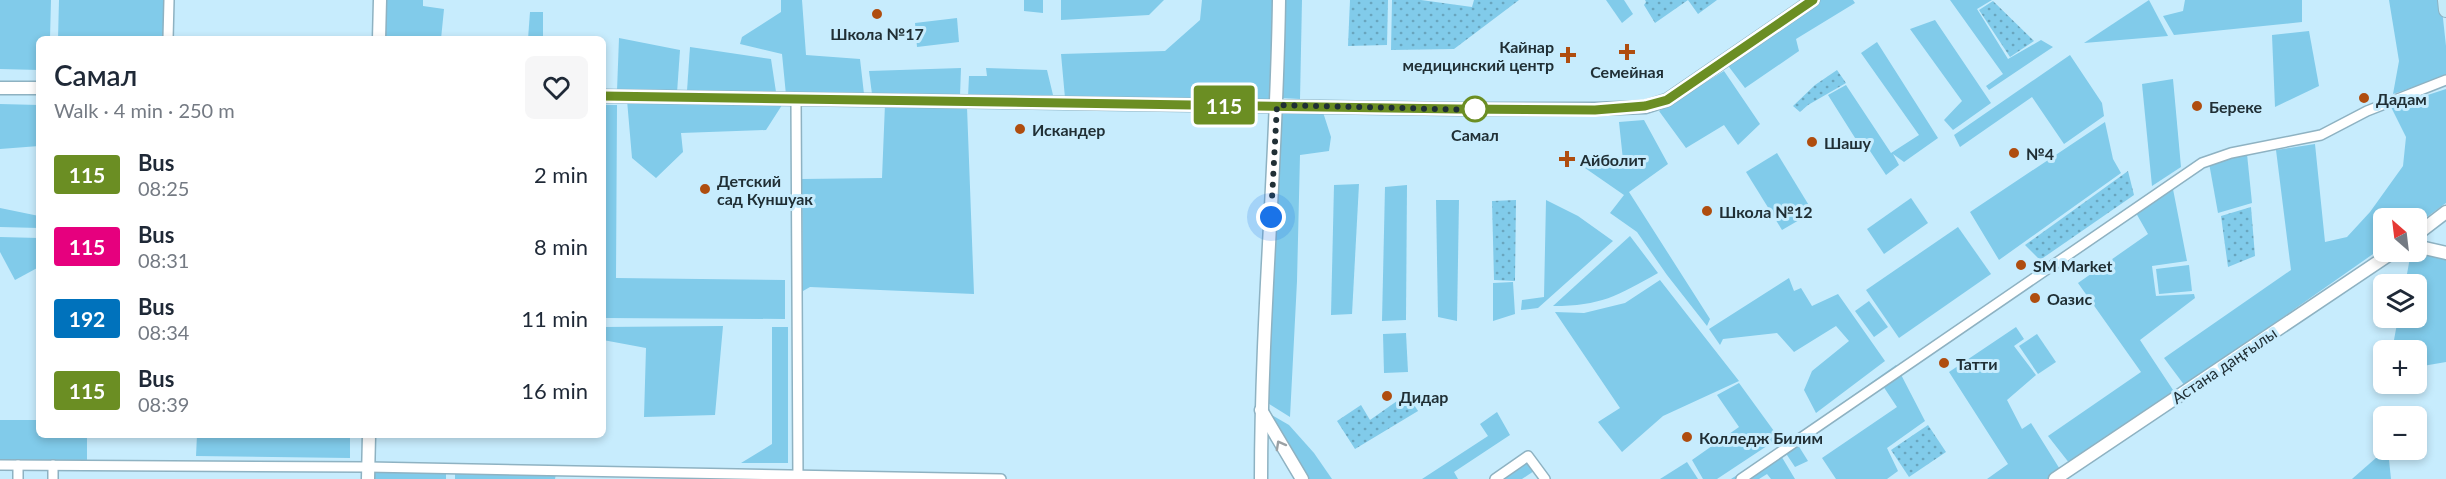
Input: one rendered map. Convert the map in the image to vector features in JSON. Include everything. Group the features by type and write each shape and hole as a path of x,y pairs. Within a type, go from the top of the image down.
{"main road":[{"path":"2445,0 2446,10"}],"street":[{"path":"168,36 169,0"},
{"path":"379,36 380,0"},
{"path":"1261,479 1261,409 1277,105 1279,0"},
{"path":"606,96 1595,110 1645,106 1667,100 1813,0"},
{"path":"1741,479 2202,163 2231,153 2321,135 2367,111 2446,80"},
{"path":"0,88 36,88"},
{"path":"796,99 798,477"},
{"path":"2427,227 2446,212"},
{"path":"2427,249 2446,253"},
{"name":"Астана даңғылы","path":"2055,479 2378,262"},
{"path":"1261,409 1302,479"},
{"path":"368,473 369,438"},
{"path":"1495,479 1528,456 1545,479"},
{"path":"18,465 18,479"},
{"path":"0,466 53,465 368,473 1001,479"},
{"path":"52,479 53,465"}],"shaded area":[{"path":"0,0 51,0 50,36 36,36 36,70 0,69"},
{"path":"59,0 165,0 164,36 58,36"},
{"path":"382,0 423,0 423,6 444,9 441,36 381,36"},
{"path":"781,0 802,0 806,55 860,59 864,94 786,95 782,54 740,44 742,37 781,12"},
{"path":"1024,0 1043,0 1043,13 1024,11"},
{"path":"1061,0 1164,0 1149,15 1061,20"},
{"path":"1202,0 1274,0 1273,100 1065,98 1061,54 1165,51 1200,20"},
{"path":"1282,0 1302,0 1300,99 1281,98"},
{"path":"1350,0 1388,0 1387,45 1348,46"},
{"path":"1392,0 1421,0 1472,7 1474,0 1519,0 1454,49 1391,50"},
{"path":"1606,0 1624,0 1633,14 1622,23"},
{"path":"1645,0 1688,0 1655,23 1644,5"},
{"path":"1688,0 1717,0 1698,14"},
{"path":"1817,0 1853,0 1855,3 1796,39 1799,51 1745,88 1726,63"},
{"path":"1950,0 1992,0 1977,9 2008,59 2041,40 2053,47 1989,90 1986,86 2003,74"},
{"path":"2149,0 2168,36 2084,43"},
{"path":"2185,0 2302,0 2302,22 2174,35 2163,16 2183,11"},
{"path":"2389,0 2441,0 2446,46 2446,76 2393,94 2399,61"},
{"path":"1993,1 2034,41 2010,57 1979,10"},
{"path":"530,12 543,12 543,36 528,36"},
{"path":"957,18 959,42 917,47 915,23"},
{"path":"1935,20 1991,103 1953,130 1944,120 1962,101 1910,29"},
{"path":"2309,31 2319,86 2275,107 2272,35"},
{"path":"619,38 680,50 677,93 617,91"},
{"path":"1877,42 1938,138 1904,162 1893,154 1899,165 1886,175 1870,151 1862,149 1828,95 1846,85 1891,153 1919,135 1861,53"},
{"path":"690,47 771,59 776,92 687,91"},
{"path":"2070,55 2102,103 2104,116 2064,144 2032,97 1960,147 1954,135"},
{"path":"961,68 960,96 872,94 869,71"},
{"path":"986,68 1047,70 1053,95 968,97 969,76 987,76"},
{"path":"1837,70 1846,83 1800,112 1793,106 1815,85"},
{"path":"1724,71 1760,124 1738,145 1724,125 1686,148 1659,111"},
{"path":"2173,79 2181,167 2152,186 2142,84"},
{"path":"2446,89 2446,203 2427,217 2427,208 2373,208 2373,254 2185,386 2164,358 2291,270 2276,150 2315,144 2325,242 2347,237 2370,212 2403,166 2406,137 2391,107"},
{"path":"627,100 784,102 766,130 681,133 683,152 656,178 632,158"},
{"path":"0,104 36,105 36,146 0,149"},
{"path":"885,104 967,107 974,294 810,287 803,291 802,179 882,178"},
{"path":"606,105 617,105 616,278 785,280 785,319 606,318"},
{"path":"1322,109 1331,137 1329,151 1300,155 1297,281 1290,417 1266,402 1282,110"},
{"path":"1644,120 1668,164 1629,192 1710,319 1707,326 1637,232 1610,213 1624,195 1585,168 1600,160 1623,160 1619,122"},
{"path":"2105,122 2113,159 2121,173 1999,260 1970,212"},
{"path":"1777,153 1813,212 1782,230 1746,172"},
{"path":"2247,154 2252,203 2218,213 2209,163"},
{"path":"2128,171 2134,195 2040,260 2025,245"},
{"path":"1359,184 1352,314 1331,315 1334,185"},
{"path":"2172,184 2187,261 2152,266 2156,296 2194,294 2195,298 2140,340 2175,393 2070,464 2048,436 2141,372 2078,283 2148,234 2132,206"},
{"path":"1407,185 1406,320 1382,321 1385,187"},
{"path":"1911,198 1928,223 1884,254 1867,229"},
{"path":"1436,200 1459,200 1457,321 1438,317"},
{"path":"1516,200 1515,281 1494,280 1492,201"},
{"path":"1546,200 1578,216 1613,241 1538,308 1521,310 1522,300 1544,297"},
{"path":"2251,207 2255,256 2228,267 2221,216"},
{"path":"0,208 36,215 36,228 0,227"},
{"path":"1958,227 1991,274 1899,338 1866,290"},
{"path":"1630,236 1658,273 1631,288 1597,302 1553,306"},
{"path":"0,237 36,238 36,269 15,280 0,252"},
{"path":"2427,254 2446,256 2446,362 2427,365 2427,340 2394,340 2396,328 2427,328 2427,274 2407,274 2409,262 2427,262"},
{"path":"2189,265 2192,291 2159,294 2156,269"},
{"path":"1789,278 1794,291 1801,288 1812,306 1838,294 1885,361 1816,413 1804,390 1812,371 1849,341 1836,326 1794,352 1777,333 1723,339 1720,345 1709,329"},
{"path":"1660,280 1739,381 1663,416 1622,452 1598,422 1620,408 1555,312 1584,313 1625,303"},
{"path":"1513,282 1515,314 1493,321 1493,283"},
{"path":"1869,301 1888,327 1874,337 1855,311"},
{"path":"723,326 715,415 644,417 646,348 606,341 606,327"},
{"path":"772,327 788,327 788,463 741,463 772,444"},
{"path":"2016,327 2024,339 2014,346 2036,375 2007,400 2022,429 2031,423 2061,471 2048,479 1987,479 2008,464 1949,372"},
{"path":"1406,333 1408,372 1384,373 1383,334"},
{"path":"2037,334 2056,362 2038,374 2019,346"},
{"path":"1896,365 1925,421 1887,448 1898,471 1887,479 1836,479 1822,458 1897,407 1883,386 1798,445 1808,461 1795,467 1781,446"},
{"path":"1739,383 1779,438 1717,479 1703,479 1692,460 1739,427 1717,395"},
{"path":"1407,394 1418,411 1355,449 1337,421 1361,405 1370,420"},
{"path":"1263,410 1289,425 1314,453 1332,479 1309,479"},
{"path":"1497,412 1510,435 1454,472 1458,479 1422,479 1488,436 1480,424"},
{"path":"0,420 36,420 36,438 87,438 87,461 0,461"},
{"path":"1928,425 1946,452 1909,477 1891,450"},
{"path":"197,438 350,438 350,458 196,456"},
{"path":"1777,449 1795,479 1771,479 1767,474 1759,479 1731,479"},
{"path":"1527,460 1534,471 1522,479 1499,479"},
{"path":"2374,460 2389,460 2391,479 2352,479"},
{"path":"1687,462 1698,479 1660,479"},
{"path":"373,472 446,472 446,479 373,479"},
{"path":"455,472 556,474 555,479 455,479"}],"bus line":[{"name":"115","path":"606,96 1595,110 1645,106 1667,100 1813,0"}],"place":[{"name":"Школа №17","path":"877,14"},
{"name":"Семейная","path":"1627,52"},
{"name":"Кайнар медицинский центр","path":"1568,55"},
{"name":"Дадам","path":"2364,98"},
{"name":"Береке","path":"2197,106"},
{"name":"Самал","path":"1475,109"},
{"name":"Искандер","path":"1020,129"},
{"name":"Шашу","path":"1812,142"},
{"name":"№4","path":"2014,153"},
{"name":"Айболит","path":"1567,159"},
{"name":"Детский сад Куншуак","path":"705,189"},
{"name":"Школа №12","path":"1707,211"},
{"name":"SM Market","path":"2021,265"},
{"name":"Оазис","path":"2035,298"},
{"name":"Татти","path":"1944,363"},
{"name":"Дидар","path":"1387,396"},
{"name":"Колледж Билим","path":"1687,437"}],"route":[{"path":"1271,217 1277,105 1479,110 1475,109"}]}
